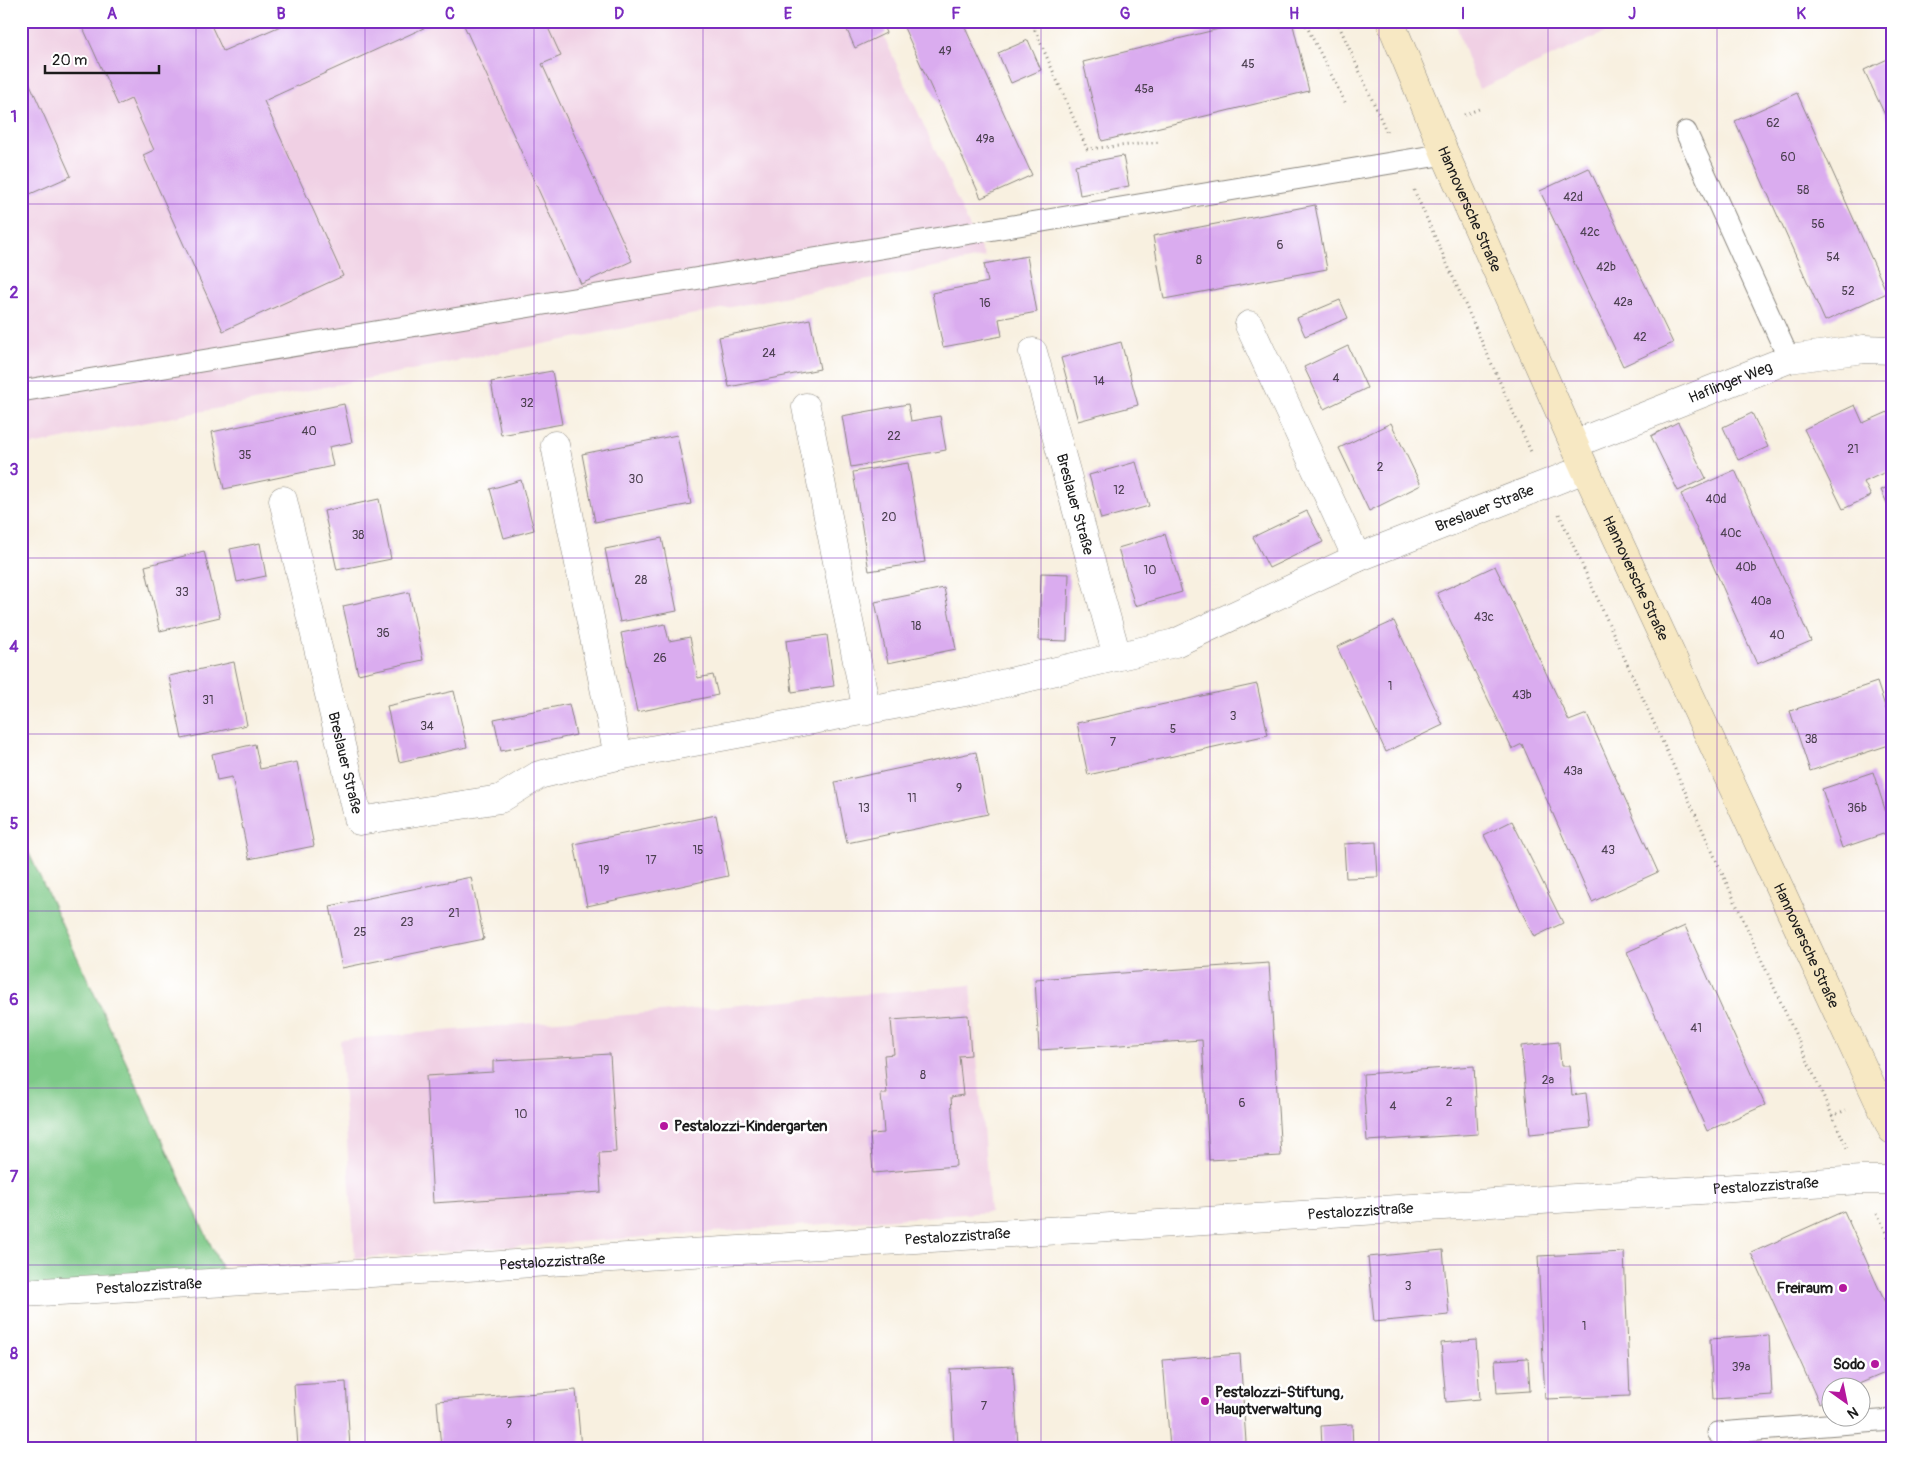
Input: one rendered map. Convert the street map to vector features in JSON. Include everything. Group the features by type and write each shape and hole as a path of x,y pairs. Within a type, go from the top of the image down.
{"main road":[{"name":"Hannoversche Straße","path":"1390,21 1584,469 1892,1130"}],"street":[{"path":"1249,325 1357,558"},
{"name":"Haflinger Weg","path":"1574,444 1789,359 1864,349 1892,350"},
{"name":"Breslauer Straße","path":"1033,352 1117,656"},
{"path":"806,407 868,710"},
{"path":"555,445 618,756"},
{"name":"Breslauer Straße","path":"283,500 359,821 500,799 539,775 618,756 976,690 1175,643 1357,558 1584,469"},
{"name":"Pestalozzistraße","path":"21,1293 308,1277 1861,1180 1892,1180"}],"lane":[{"path":"1686,132 1789,359"},
{"path":"21,391 1446,154"},
{"path":"1718,1434 1892,1420"}],"path":[{"path":"1031,21 1087,149 1161,142"},
{"path":"1035,30 1040,21"},
{"path":"1304,21 1346,104"},
{"path":"1338,21 1392,146 1401,161 1546,485 1892,1245"}],"shaded area":[{"path":"21,21 877,21 985,257 21,447"},
{"path":"1455,21 1631,21 1479,89"},
{"name":"Pestalozzi-Kindergarten","path":"971,985 990,1212 355,1258 340,1040"}],"green space":[{"path":"21,836 228,1282 21,1293"}],"building":[{"path":"80,21 209,21 223,51 285,24 284,21 439,21 264,101 343,276 223,331 143,155 154,150 131,99 118,105"},
{"path":"462,21 545,21 561,56 542,64 632,261 581,284"},
{"path":"843,21 881,21 886,33 855,48"},
{"path":"901,21 962,21 1032,175 981,198"},
{"path":"1252,21 1292,21 1309,91 1102,141 1083,62"},
{"path":"1028,40 1041,70 1011,83 998,53"},
{"path":"1892,57 1892,130 1864,70"},
{"path":"21,64 71,176 21,198"},
{"path":"1797,93 1887,293 1825,321 1735,121"},
{"path":"1123,156 1129,186 1080,195 1075,165"},
{"path":"1589,168 1673,343 1623,366 1540,191"},
{"path":"1315,205 1327,269 1164,299 1153,236"},
{"path":"1027,256 1037,312 999,319 1002,336 943,347 932,293 988,282 984,264"},
{"path":"1340,300 1348,318 1305,336 1297,318"},
{"path":"810,319 820,369 729,387 719,337"},
{"path":"1121,342 1138,405 1078,421 1061,358"},
{"path":"1348,346 1367,388 1324,409 1304,367"},
{"path":"552,371 562,424 501,435 491,382"},
{"path":"344,404 352,442 329,447 333,466 224,489 212,432"},
{"path":"908,404 911,421 940,416 946,450 851,467 842,416"},
{"path":"1855,405 1863,423 1888,412 1892,420 1892,469 1864,482 1871,496 1843,509 1804,429"},
{"path":"1752,413 1768,447 1738,460 1723,427"},
{"path":"1678,422 1706,478 1678,491 1651,436"},
{"path":"1391,423 1421,485 1369,511 1339,448"},
{"path":"677,435 691,504 595,522 582,454"},
{"path":"1136,462 1149,506 1101,519 1089,475"},
{"path":"908,463 925,562 869,571 853,472"},
{"path":"1735,470 1811,641 1757,664 1681,494"},
{"path":"521,480 534,530 504,538 490,489"},
{"path":"1892,485 1892,514 1881,490"},
{"path":"379,499 391,559 337,570 324,511"},
{"path":"1307,511 1323,542 1269,568 1253,537"},
{"path":"1165,534 1182,592 1135,606 1118,548"},
{"path":"662,538 677,611 620,622 605,549"},
{"path":"260,543 266,576 237,582 230,549"},
{"path":"204,551 220,617 160,631 145,566"},
{"path":"1495,566 1569,721 1587,714 1658,872 1592,902 1522,744 1512,749 1437,593"},
{"path":"1041,573 1069,574 1067,641 1039,640"},
{"path":"944,588 956,649 888,663 875,602"},
{"path":"409,592 423,660 358,674 343,606"},
{"path":"1394,621 1443,725 1386,752 1337,647"},
{"path":"665,624 669,641 690,637 698,678 713,675 718,695 637,712 621,633"},
{"path":"827,635 834,686 792,692 786,641"},
{"path":"234,662 247,725 182,739 169,676"},
{"path":"1877,682 1892,727 1892,744 1810,771 1790,711"},
{"path":"1257,684 1268,735 1088,775 1077,723"},
{"path":"454,691 467,747 399,762 387,706"},
{"path":"569,704 576,735 501,751 494,719"},
{"path":"255,744 260,769 297,762 314,846 249,859 232,777 217,780 212,754"},
{"path":"976,752 988,814 847,843 835,782"},
{"path":"1873,772 1892,831 1842,848 1822,789"},
{"path":"716,815 728,876 587,906 574,844"},
{"path":"1512,821 1563,923 1534,937 1484,835"},
{"path":"1376,842 1378,877 1346,878 1344,844"},
{"path":"471,877 484,939 342,968 330,906"},
{"path":"1685,926 1765,1105 1707,1131 1627,952"},
{"path":"1269,963 1281,1156 1209,1160 1202,1040 1039,1050 1035,979"},
{"path":"968,1015 971,1055 959,1056 963,1095 951,1097 956,1166 873,1173 870,1134 884,1133 881,1094 887,1094 884,1055 894,1054 891,1020"},
{"path":"1559,1042 1561,1066 1569,1066 1572,1095 1586,1093 1590,1128 1530,1134 1521,1046"},
{"path":"610,1054 616,1152 599,1153 601,1192 433,1203 426,1076 493,1072 493,1061"},
{"path":"1474,1066 1478,1134 1367,1141 1363,1074"},
{"path":"1844,1211 1892,1318 1892,1343 1890,1344 1892,1348 1892,1370 1870,1379 1870,1376 1820,1376 1819,1403 1751,1253"},
{"path":"1443,1250 1449,1315 1374,1322 1368,1257"},
{"path":"1624,1252 1630,1396 1545,1399 1538,1256"},
{"path":"1769,1335 1772,1395 1713,1399 1710,1339"},
{"path":"1476,1340 1480,1399 1446,1402 1441,1343"},
{"name":"Pestalozzi-Stiftung, Hauptverwaltung","path":"1240,1354 1246,1442 1170,1448 1163,1360"},
{"path":"1528,1358 1530,1391 1497,1393 1495,1360"},
{"path":"1013,1366 1018,1445 1051,1443 1051,1448 954,1448 950,1369"},
{"path":"346,1382 350,1448 298,1448 294,1385"},
{"path":"576,1390 581,1448 441,1448 437,1401"},
{"path":"1352,1424 1353,1448 1322,1448 1321,1426"}],"place":[{"name":"Pestalozzi-Kindergarten","path":"664,1126"},
{"name":"Freiraum","path":"1843,1288"},
{"name":"Sodo","path":"1875,1364"},
{"name":"Pestalozzi-Stiftung, Hauptverwaltung","path":"1205,1401"}]}
